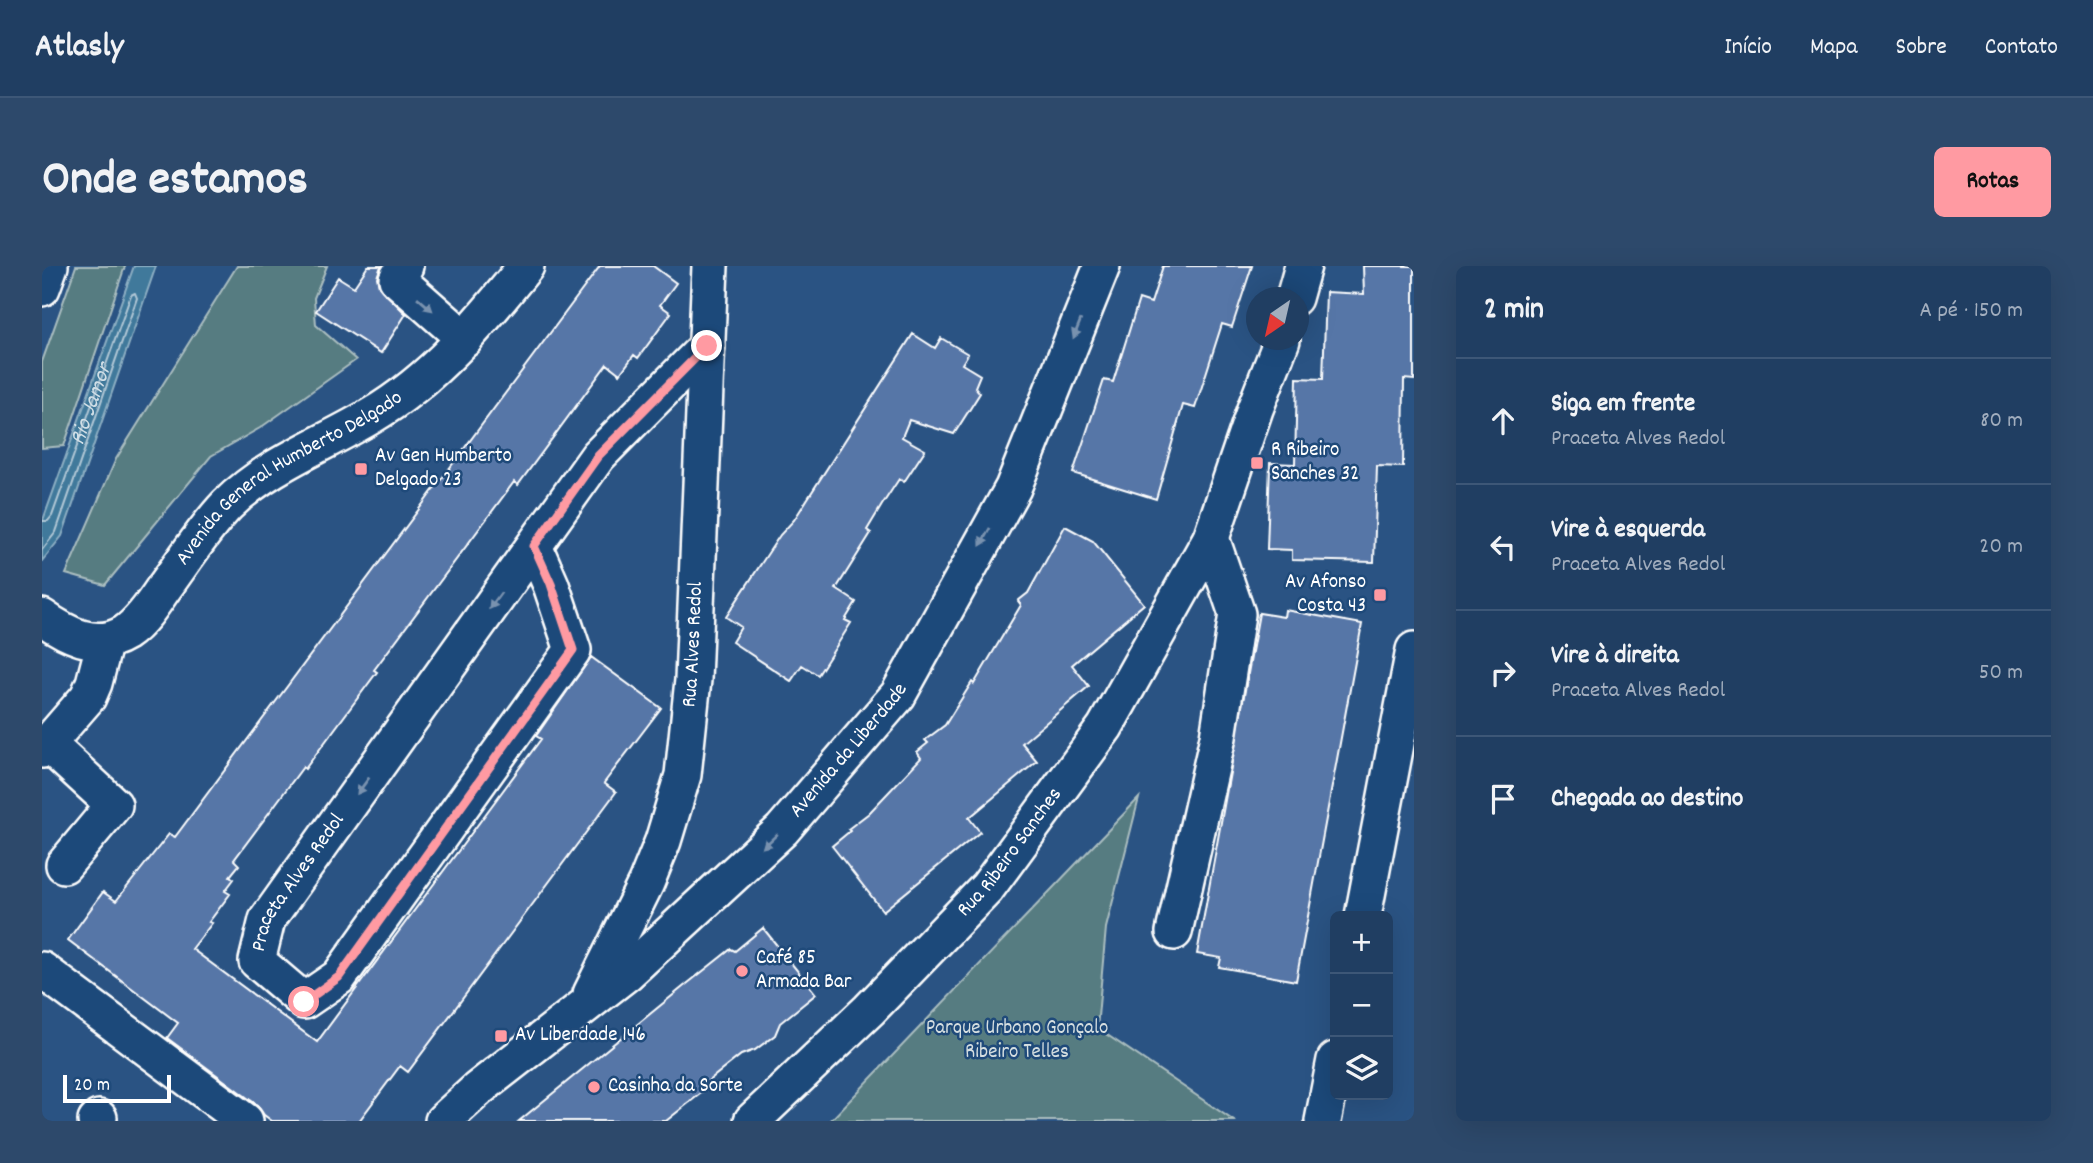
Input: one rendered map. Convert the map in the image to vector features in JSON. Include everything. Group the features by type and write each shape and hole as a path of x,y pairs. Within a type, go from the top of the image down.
{"street":[{"path":"42,288 50,266"},
{"path":"405,266 397,279 465,339"},
{"name":"Avenida General Humberto Delgado","path":"105,641 125,633 149,609 228,505 281,464 372,416 405,393 465,339 526,266"},
{"name":"Rua Alves Redol","path":"586,1003 646,883 663,841 683,775 693,680 710,266"},
{"name":"Avenida da Liberdade","path":"443,1121 478,1089 627,973 782,830 898,695 1013,488 1102,266"},
{"path":"1297,287 1303,266"},
{"name":"Praceta Alves Redol","path":"534,546 551,584 573,650 339,977 304,1002 257,961 267,920 598,456 707,346"},
{"name":"Rua Ribeiro Sanches","path":"752,1121 869,1010 987,888 1105,727 1211,538 1278,350"},
{"path":"1174,932 1218,737 1237,614 1211,538"},
{"path":"42,617 74,637 105,641 88,697 45,748 114,805 64,864"},
{"path":"1364,911 1414,650"},
{"path":"42,970 245,1121"},
{"path":"1323,1121 1330,1085"}],"green space":[{"path":"76,266 125,266 64,446 42,448 42,362"},
{"path":"237,266 327,266 314,298 316,325 356,360 260,428 211,456 105,585 66,574 116,459"},
{"name":"Parque Urbano Gonçalo Ribeiro Telles","path":"1139,798 1106,928 1097,1028 1234,1121 830,1121"}],"water":[{"name":"Rio Jamor","path":"134,266 156,266 62,536 42,561 42,523"}],"building":[{"path":"368,266 381,266 377,277 379,287 406,314 381,353 316,311 338,277 354,287"},
{"path":"600,266 653,266 676,283 660,305 671,313 638,358 634,355 620,374 607,364 518,485 514,482 374,670 377,672 234,860 239,865 230,876 234,879 225,891 230,894 192,949 317,1042 541,739 536,736 591,657 661,708 604,783 616,792 408,1072 400,1066 359,1121 272,1121 257,1105 167,1038 178,1023 68,940 103,892 116,901 169,834 175,837"},
{"path":"1163,266 1252,266 1232,327 1222,324 1195,408 1183,405 1156,499 1073,473 1104,380 1113,382 1139,299 1151,303"},
{"path":"1363,266 1414,266 1414,380 1404,379 1403,467 1377,466 1374,562 1292,560 1292,550 1267,549 1270,463 1295,464 1297,378 1323,379 1326,292 1364,294"},
{"path":"913,334 935,348 941,338 968,354 962,364 980,375 975,387 980,393 954,434 909,420 902,437 925,450 904,482 899,479 882,505 867,530 871,533 836,589 856,602 845,620 851,623 818,675 802,665 791,681 732,642 741,627 726,617 780,535 794,520"},
{"path":"1065,526 1093,541 1144,604 1072,665 1089,686 1022,743 1037,761 969,818 980,832 883,911 832,846 869,813 921,758 917,752 928,743 925,740 945,725 972,682 974,684 1021,605 1018,601 1028,593"},
{"path":"1285,610 1362,624 1296,981 1219,967 1221,958 1197,954 1259,613 1284,617"},
{"path":"763,928 816,994 780,1023 775,1035 755,1050 741,1055 707,1082 710,1086 666,1121 519,1121 731,949 735,951"}],"place":[{"name":"R Ribeiro Sanches 32","path":"1257,463"},
{"name":"Av Gen Humberto Delgado 23","path":"361,469"},
{"name":"Av Afonso Costa 43","path":"1380,595"},
{"name":"Café 85 Armada Bar","path":"742,971"},
{"name":"Av Liberdade 146","path":"501,1036"},
{"name":"Casinha da Sorte","path":"594,1087"}],"route":[{"path":"304,1002 339,977 573,650 551,584 534,546 598,456 707,346"}]}
